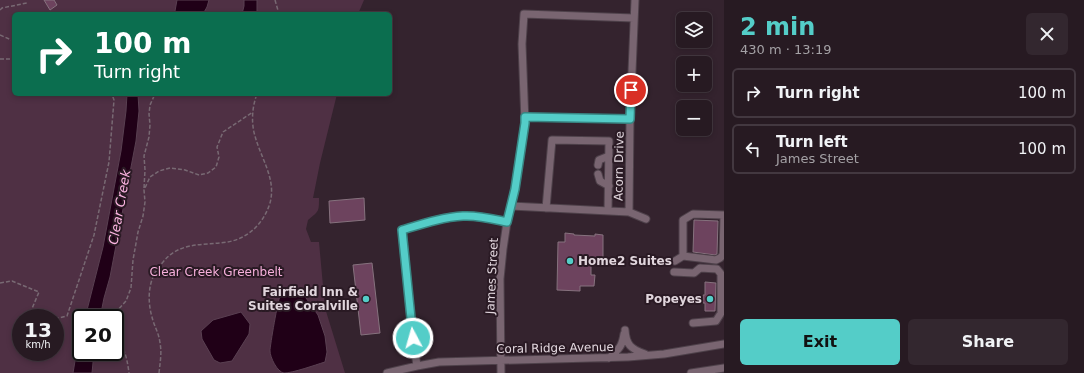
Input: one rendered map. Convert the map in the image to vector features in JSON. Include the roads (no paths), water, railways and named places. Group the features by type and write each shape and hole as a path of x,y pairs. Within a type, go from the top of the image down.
{"street":[{"name":"Acorn Drive","path":"629,212 630,119 635,0"},
{"name":"James Street","path":"501,373 500,279 507,222 515,189 525,123 522,44 524,14 634,18"},
{"path":"525,117 630,119"},
{"path":"546,208 552,140 609,141 608,211"},
{"path":"598,165 599,160 609,156"},
{"path":"598,174 600,181 608,186"},
{"path":"511,206 629,212 646,219"},
{"path":"675,261 683,256 716,260 720,258 723,255 724,215 692,214 683,220 683,256"},
{"path":"417,366 402,230 435,221 464,216 507,222"},
{"path":"674,272 694,273 700,268 717,269 721,274 721,313 716,321 693,323"},
{"path":"609,358 623,343 625,330 629,345 635,351 649,355"},
{"name":"Coral Ridge Avenue","path":"387,373 439,362 609,358 649,355 724,344"},
{"path":"691,373 724,368"}],"water":[{"path":"177,0 209,0 204,12 175,11"},
{"path":"244,0 257,0 257,12 242,12"},
{"name":"Clear Creek","path":"127,96 138,96 139,111 136,141 110,277 102,309 87,309 103,247 121,151"},
{"path":"291,286 299,288 318,315 325,336 327,352 325,362 284,373 281,372 274,364 270,351 280,296"},
{"path":"241,312 250,324 249,334 232,361 220,363 214,360 202,339 201,331 213,320"},
{"path":"75,361 93,361 92,373 73,373"}],"place":[{"name":"Home2 Suites","path":"570,261"},
{"name":"Fairfield Inn & Suites Coralville","path":"366,299"},
{"name":"Popeyes","path":"710,299"}],"park label":[{"name":"Clear Creek Greenbelt","path":"216,272"}]}
